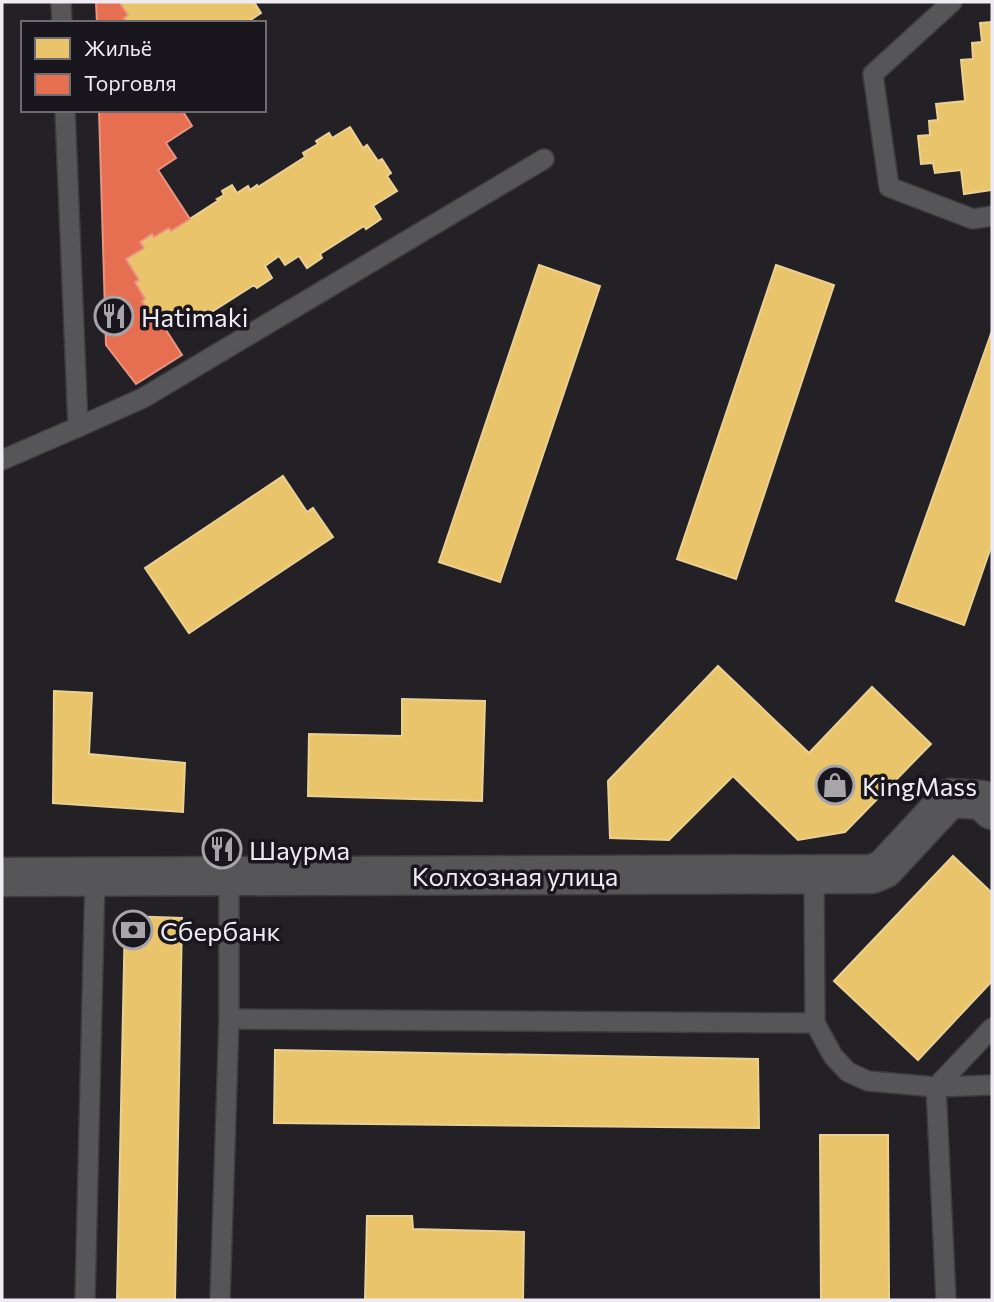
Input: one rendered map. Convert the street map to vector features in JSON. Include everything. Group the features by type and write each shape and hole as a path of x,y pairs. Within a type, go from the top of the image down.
{"street":[{"name":"Колхозная улица","path":"2,877 872,874 884,869 950,798 982,800 992,810"}],"lane":[{"path":"61,2 62,21"},
{"path":"952,2 873,74 889,187 973,219 992,216"},
{"path":"65,112 78,427"},
{"path":"2,460 143,398 544,159"},
{"path":"814,874 816,1023 833,1056 848,1072 868,1081 936,1087 992,1085"},
{"path":"85,1300 96,876"},
{"path":"220,1300 229,1019 229,876"},
{"path":"229,1019 816,1023"},
{"path":"946,1300 936,1087 992,1028"}],"building: Жильё":[{"path":"119,2 254,2 261,13 249,21 126,21 124,18 128,15"},
{"path":"992,22 992,190 964,194 961,170 935,173 933,163 921,164 918,136 930,135 929,121 938,120 936,104 965,101 961,60 973,59 972,43 982,42 980,23"},
{"path":"350,127 363,148 367,145 378,161 382,159 391,173 387,176 397,191 373,206 381,219 366,229 364,226 320,254 322,258 307,268 299,256 285,265 279,256 265,266 272,278 257,288 254,285 210,313 212,316 196,326 189,313 165,328 155,313 151,316 135,282 139,280 126,259 144,248 140,242 152,234 154,237 169,228 171,231 219,200 217,199 224,195 222,191 232,185 237,193 248,186 250,190 257,185 258,187 305,157 303,153 318,144 316,141 329,133 332,138"},
{"path":"539,265 600,286 500,582 439,562"},
{"path":"776,265 834,285 736,579 677,559"},
{"path":"992,331 992,544 964,625 896,601"},
{"path":"283,476 307,512 313,508 333,537 189,633 145,568"},
{"path":"718,666 809,753 872,687 931,744 845,832 798,840 733,776 669,840 610,838 608,781"},
{"path":"54,691 92,693 89,754 185,763 183,812 53,803"},
{"path":"402,699 485,701 482,801 308,796 309,734 402,736"},
{"path":"953,856 992,893 992,981 918,1060 834,981"},
{"path":"125,916 182,918 175,1300 117,1300"},
{"path":"275,1050 758,1059 759,1128 274,1123"},
{"path":"820,1135 888,1135 889,1300 821,1300"},
{"path":"367,1216 412,1216 413,1229 524,1232 523,1300 365,1300"}],"building: Торговля":[{"path":"96,2 119,2 128,15 124,18 126,21 97,21"},
{"path":"99,112 183,112 192,126 166,143 176,158 158,170 190,219 171,231 169,228 154,237 152,234 140,242 144,248 126,259 139,280 135,282 145,299 142,301 151,316 155,313 182,355 136,384 106,345"}],"place":[{"name":"Hatimaki","path":"114,316"},
{"name":"KingMass","path":"835,785"},
{"name":"Шаурма","path":"222,849"},
{"name":"Сбербанк","path":"133,930"}]}
